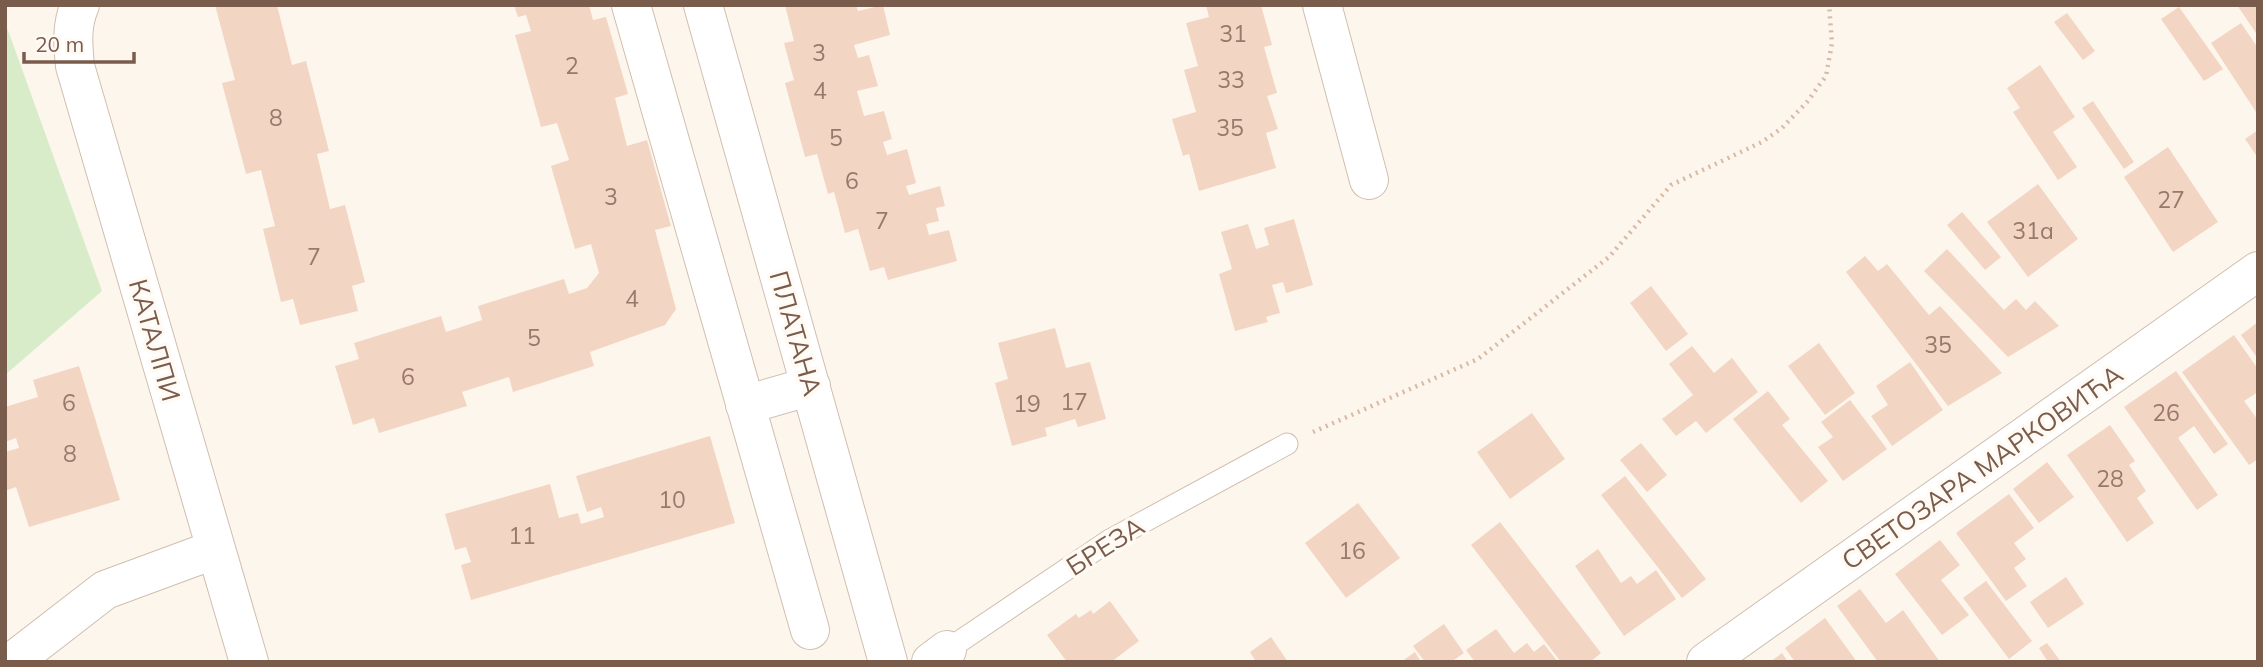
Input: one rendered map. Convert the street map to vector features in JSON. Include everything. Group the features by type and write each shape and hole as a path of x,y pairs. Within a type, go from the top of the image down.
{"street":[{"path":"631,5 810,630"},
{"name":"ПЛАТАНА","path":"703,5 888,662"},
{"path":"1322,5 1369,180"},
{"name":"КАТАЛПИ","path":"78,11 72,44 75,66 248,662"},
{"name":"СВЕТОЗАРА МАРКОВИЋА","path":"1706,662 2258,271"},
{"path":"745,405 811,387"},
{"path":"12,662 105,590 216,550"}],"lane":[{"name":"БРЕЗА","path":"939,656 1110,540 1287,444"}],"path":[{"path":"1287,444 1478,359 1609,257 1671,185 1762,142 1782,128 1807,102 1826,76 1832,43 1829,5"}],"green space":[{"path":"5,22 102,291 5,375"}],"building":[{"path":"215,5 277,5 292,65 306,61 329,151 317,154 330,209 345,205 365,282 352,286 358,311 300,325 293,299 281,302 263,229 275,226 261,170 246,174 222,83 235,80"},
{"path":"514,5 589,5 593,20 606,17 628,94 615,98 627,146 647,140 671,226 655,230 676,309 665,325 590,352 594,366 513,392 509,377 462,392 467,406 379,433 374,418 353,425 335,366 359,359 354,343 441,316 446,332 482,320 478,306 564,279 569,294 587,288 599,273 591,244 575,249 551,166 569,160 557,123 541,127 515,35 531,31 526,15 518,17"},
{"path":"785,5 856,5 858,11 883,5 890,35 854,45 858,58 869,55 878,86 857,91 864,116 884,111 892,139 883,142 887,155 907,149 916,183 906,186 909,195 940,186 945,206 936,208 939,221 926,224 929,235 949,230 957,261 888,280 884,267 870,271 858,229 845,233 834,192 828,194 817,154 805,157 785,83 794,80 784,43 794,41"},
{"path":"1206,5 1261,5 1272,45 1264,47 1277,93 1267,96 1278,129 1266,133 1276,168 1199,191 1189,154 1183,156 1172,119 1196,112 1184,70 1198,66 1186,23 1209,17"},
{"path":"2237,5 2258,5 2258,36"},
{"path":"2179,7 2223,69 2204,81 2161,19"},
{"path":"2067,13 2095,51 2083,60 2054,22"},
{"path":"2241,23 2258,48 2258,115 2211,43"},
{"path":"2040,65 2075,117 2053,132 2077,167 2058,180 2013,112 2020,108 2007,88"},
{"path":"2093,101 2134,162 2124,169 2082,108"},
{"path":"2258,130 2258,158 2245,139"},
{"path":"2168,147 2218,222 2173,252 2124,177"},
{"path":"2038,184 2078,239 2028,277 1987,222"},
{"path":"1962,212 2001,257 1985,270 1947,225"},
{"path":"1294,219 1313,285 1286,293 1283,282 1272,285 1280,313 1266,317 1268,322 1235,331 1219,274 1232,269 1221,232 1248,224 1256,249 1269,245 1264,228"},
{"path":"1947,249 2004,310 2016,299 2026,310 2035,301 2059,326 2008,357 1924,271"},
{"path":"1865,256 1878,271 1887,264 1929,315 1940,306 2002,373 1948,406 1846,272"},
{"path":"1651,286 1688,334 1666,351 1630,303"},
{"path":"2258,322 2258,359 2241,335"},
{"path":"1055,328 1066,368 1090,362 1106,419 1078,427 1075,419 1045,428 1047,436 1012,446 995,383 1008,379 998,343"},
{"path":"2234,335 2258,369 2258,392 2244,401 2258,420 2258,459 2249,465 2182,372"},
{"path":"1819,343 1855,393 1825,415 1788,366"},
{"path":"1692,346 1714,373 1732,358 1758,392 1706,433 1696,421 1676,436 1662,419 1693,395 1669,364"},
{"path":"1910,362 1943,410 1892,446 1871,416 1888,405 1876,386"},
{"path":"79,366 120,500 29,527 16,487 5,491 5,452 19,448 16,438 5,442 5,407 38,397 33,380"},
{"path":"2176,371 2228,444 2214,454 2194,426 2178,438 2218,495 2197,510 2124,407"},
{"path":"1768,391 1790,419 1782,425 1828,481 1801,503 1733,419"},
{"path":"1850,400 1887,449 1843,481 1818,447 1833,437 1821,422"},
{"path":"1532,413 1565,459 1510,499 1477,452"},
{"path":"2110,425 2135,461 2129,465 2146,491 2137,498 2154,523 2127,542 2067,455"},
{"path":"710,436 735,523 471,600 461,565 471,562 466,547 455,550 445,514 550,484 559,518 578,513 581,524 604,517 601,507 587,512 576,476"},
{"path":"1641,443 1667,475 1647,492 1620,460"},
{"path":"2047,462 2074,497 2039,523 2013,489"},
{"path":"1625,476 1706,579 1682,598 1601,495"},
{"path":"2009,494 2034,528 2014,543 2026,559 2014,568 2027,586 2006,601 1956,533"},
{"path":"1358,503 1400,558 1346,598 1305,543"},
{"path":"1500,522 1601,653 1590,662 1561,662 1471,545"},
{"path":"1940,540 1960,565 1941,580 1969,615 1942,635 1895,574"},
{"path":"1598,549 1621,583 1631,576 1637,584 1656,570 1676,599 1624,636 1575,566"},
{"path":"2066,577 2084,604 2048,628 2030,602"},
{"path":"1986,581 2032,641 2009,659 1963,598"},
{"path":"1860,589 1886,623 1903,610 1940,662 1878,662 1837,606"},
{"path":"1110,601 1139,641 1111,662 1067,662 1047,635 1076,614 1079,618 1091,610 1093,614"},
{"path":"1825,618 1857,662 1795,662 1785,648"},
{"path":"1444,624 1464,653 1451,662 1425,662 1413,646"},
{"path":"1496,629 1514,653 1527,643 1534,652 1544,644 1558,662 1475,662 1466,650"},
{"path":"1271,637 1288,662 1256,662 1250,652"},
{"path":"2047,643 2061,662 2048,662 2039,648"},
{"path":"1415,652 1421,662 1401,662"},
{"path":"1782,653 1788,662 1770,662"}]}
